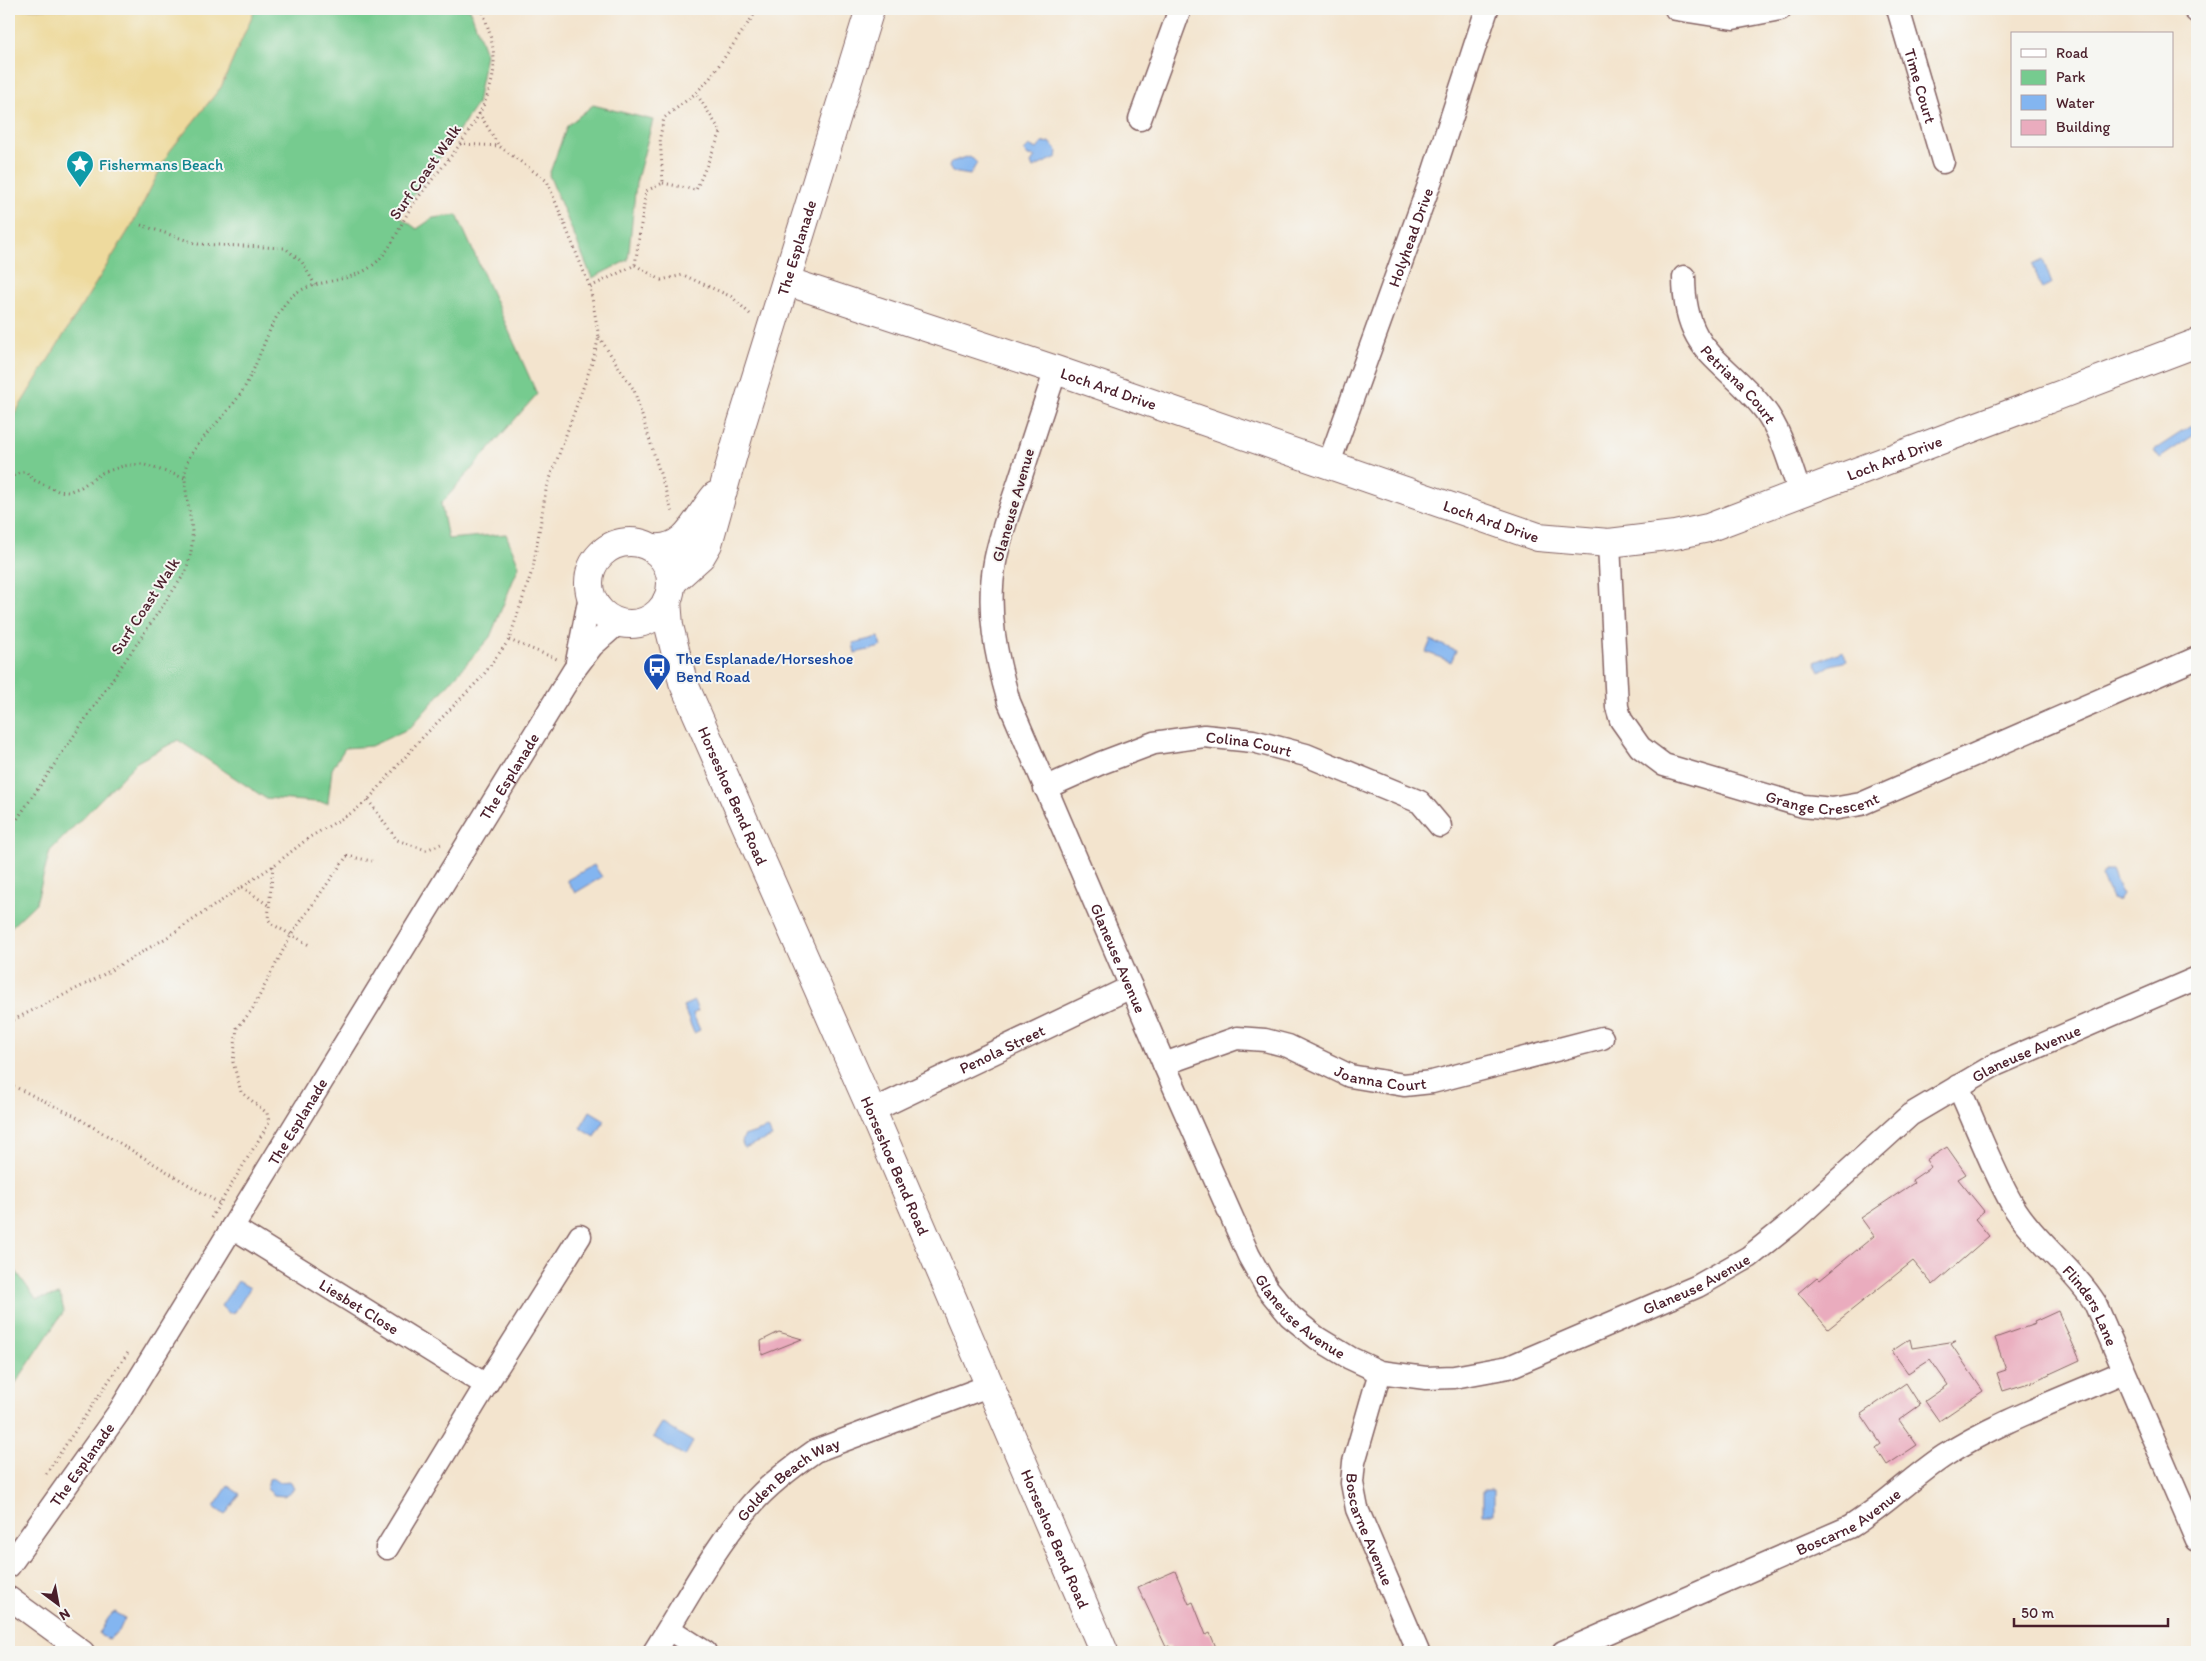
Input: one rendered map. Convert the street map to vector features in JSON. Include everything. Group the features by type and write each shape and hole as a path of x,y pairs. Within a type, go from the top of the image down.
{"street":[{"name":"The Esplanade","path":"670,591 701,556 708,544 724,485 815,189 829,136 870,9"},
{"path":"1140,120 1180,9"},
{"name":"Holyhead Drive","path":"1329,463 1433,174 1487,9"},
{"path":"1676,9 1733,18 1780,9"},
{"name":"Time Court","path":"1898,9 1943,162"},
{"path":"2194,9 2197,12"},
{"name":"Petriana Court","path":"1684,277 1684,302 1690,324 1701,344 1717,363 1764,409 1773,424 1800,493"},
{"name":"Loch Ard Drive","path":"786,281 1329,463 1501,526 1538,537 1609,543 1675,535 1708,528 2196,345"},
{"name":"Glaneuse Avenue","path":"1056,370 1004,528 995,564 992,603 994,640 1009,702 1164,1064 1249,1256 1267,1288 1290,1316 1317,1338 1350,1358 1380,1372 1426,1378 1454,1377 1509,1368 1698,1286 1749,1257 1790,1224 1910,1115 1993,1066 2197,978"},
{"name":"The Esplanade","path":"684,539 702,512 724,485"},
{"path":"654,548 662,556 670,572 670,591 660,610 629,623 608,618 599,611 590,596 588,575 594,562 603,552 614,545 630,542 665,549 684,539"},
{"name":"Grange Crescent","path":"1609,543 1616,706 1630,733 1652,758 1664,764 1803,806 1832,809 1861,804 2197,658"},
{"name":"Horseshoe Bend Road","path":"670,591 672,641 683,682 872,1110 988,1386 1104,1652"},
{"name":"The Esplanade","path":"9,1566 108,1428 232,1227 565,664 580,652 590,596"},
{"name":"The Esplanade","path":"565,664 629,623"},
{"name":"Horseshoe Bend Road","path":"629,623 655,640 683,682"},
{"name":"Colina Court","path":"1045,788 1100,763 1154,743 1204,736 1253,741 1306,755 1420,802 1440,826"},
{"name":"Penola Street","path":"872,1110 1131,987"},
{"name":"Joanna Court","path":"1164,1064 1237,1038 1265,1040 1288,1046 1350,1076 1404,1085 1432,1082 1602,1038"},
{"name":"Flinders Lane","path":"1958,1086 2012,1204 2026,1224 2082,1283 2095,1303 2123,1372 2197,1540"},
{"name":"Liesbet Close","path":"232,1227 486,1385"},
{"path":"387,1548 486,1385 580,1236"},
{"name":"Boscarne Avenue","path":"1380,1372 1354,1462 1352,1483 1357,1510 1418,1652"},
{"name":"Boscarne Avenue","path":"1562,1652 1850,1527 1872,1513 1944,1456 1993,1430 2123,1372"},
{"name":"Golden Beach Way","path":"654,1652 730,1532 751,1505 794,1466 815,1451 988,1386"},
{"path":"9,1598 83,1652"},
{"path":"669,1629 705,1652"}],"path":[{"name":"Surf Coast Walk","path":"9,830 185,573 191,555 192,534 185,478 187,460 238,397 250,378 277,317 290,298 304,289 315,285 339,282 354,276 371,267 383,256 393,243 410,209 459,144 479,113 493,75 492,39 482,9"},
{"path":"663,183 660,137 664,118 696,94 710,78 758,9"},
{"path":"635,264 646,191 663,183 696,190 721,132 696,94"},
{"path":"479,113 499,146 547,181 590,287 599,337 634,390 679,531 684,539"},
{"path":"459,144 499,146"},
{"path":"141,225 198,244 285,248 302,262 315,285"},
{"path":"590,287 635,264"},
{"path":"635,264 661,280 683,275 720,290 732,297 748,314 772,326"},
{"path":"9,1022 94,980 166,938 273,866 310,837 353,812 368,800 419,741 482,677 509,640 534,568 546,490 592,362 599,337"},
{"path":"9,478 21,472 26,472 34,480 58,491 68,492 82,486 102,473 123,466 142,464 185,478"},
{"path":"509,640 565,664"},
{"path":"550,667 565,664"},
{"path":"368,800 397,840 426,850 440,845 446,837"},
{"path":"210,1220 268,1123 267,1113 241,1092 233,1062 237,1028 252,1010 291,934 347,856 372,861"},
{"path":"273,866 268,919 272,924 311,946"},
{"path":"242,886 268,905"},
{"path":"9,1084 73,1115 219,1203"},
{"path":"41,1481 131,1348"}],"green space":[{"path":"255,9 470,9 486,54 477,104 399,216 417,229 433,218 457,215 537,394 441,504 448,539 506,534 519,566 490,637 410,728 371,746 345,748 332,769 328,803 265,798 178,740 137,762 50,851 36,903 9,929 9,423 133,223 169,152 221,87"},
{"path":"593,105 653,120 636,183 628,260 592,278 549,175 567,126"},
{"path":"9,1267 13,1267 36,1299 60,1295 64,1311 9,1393"}],"sand":[{"name":"Fishermans Beach","path":"9,9 255,9 221,87 169,152 133,223 9,423"}],"water":[{"path":"1050,142 1058,152 1057,157 1033,168 1031,163 1035,157 1028,156 1024,151 1029,146 1037,149 1042,143"},
{"path":"970,156 977,163 970,175 952,172 949,167 951,162"},
{"path":"2043,260 2052,284 2042,289 2033,265"},
{"path":"2194,424 2197,433 2160,458 2154,450"},
{"path":"879,637 881,647 855,653 853,643"},
{"path":"1431,640 1456,651 1451,662 1426,652"},
{"path":"1843,651 1847,661 1831,665 1820,672 1815,662"},
{"path":"594,865 602,877 575,893 567,880"},
{"path":"2105,871 2112,871 2122,895 2118,901 2112,899 2101,876"},
{"path":"694,1001 698,1011 693,1014 700,1030 694,1033 683,1006"},
{"path":"590,1111 605,1120 595,1137 580,1128"},
{"path":"768,1128 772,1137 744,1148 742,1142 744,1136"},
{"path":"238,1281 250,1288 235,1312 228,1313 221,1306"},
{"path":"662,1423 693,1442 685,1456 653,1437"},
{"path":"274,1478 279,1482 290,1481 294,1489 284,1496 274,1495 267,1489 269,1479"},
{"path":"228,1486 240,1494 225,1515 214,1507"},
{"path":"1483,1490 1494,1490 1494,1514 1483,1514"},
{"path":"115,1612 125,1618 119,1631 109,1639 101,1636 99,1633"}],"building":[{"path":"1947,1147 1966,1174 1958,1179 1984,1211 1975,1219 1989,1236 1933,1285 1913,1261 1828,1329 1798,1293 1817,1277 1820,1280 1874,1236 1861,1218 1914,1183 1912,1180 1931,1167 1926,1160"},
{"path":"2058,1311 2080,1360 2032,1382 2003,1391 1997,1373 2006,1370 1995,1338 2035,1324 2034,1322"},
{"path":"779,1332 802,1339 762,1355 761,1341"},
{"path":"1910,1339 1912,1348 1956,1341 1951,1344 1983,1391 1939,1421 1925,1401 1948,1385 1930,1359 1908,1373 1892,1351"},
{"path":"1906,1383 1920,1405 1899,1420 1917,1445 1887,1465 1876,1448 1881,1444 1861,1414"},
{"path":"1175,1571 1189,1604 1193,1602 1206,1635 1210,1633 1218,1652 1165,1652 1171,1649 1169,1646 1166,1647 1138,1587"}],"place":[{"name":"Fishermans Beach","path":"80,188"},
{"name":"The Esplanade/Horseshoe Bend Road","path":"657,691"}]}
